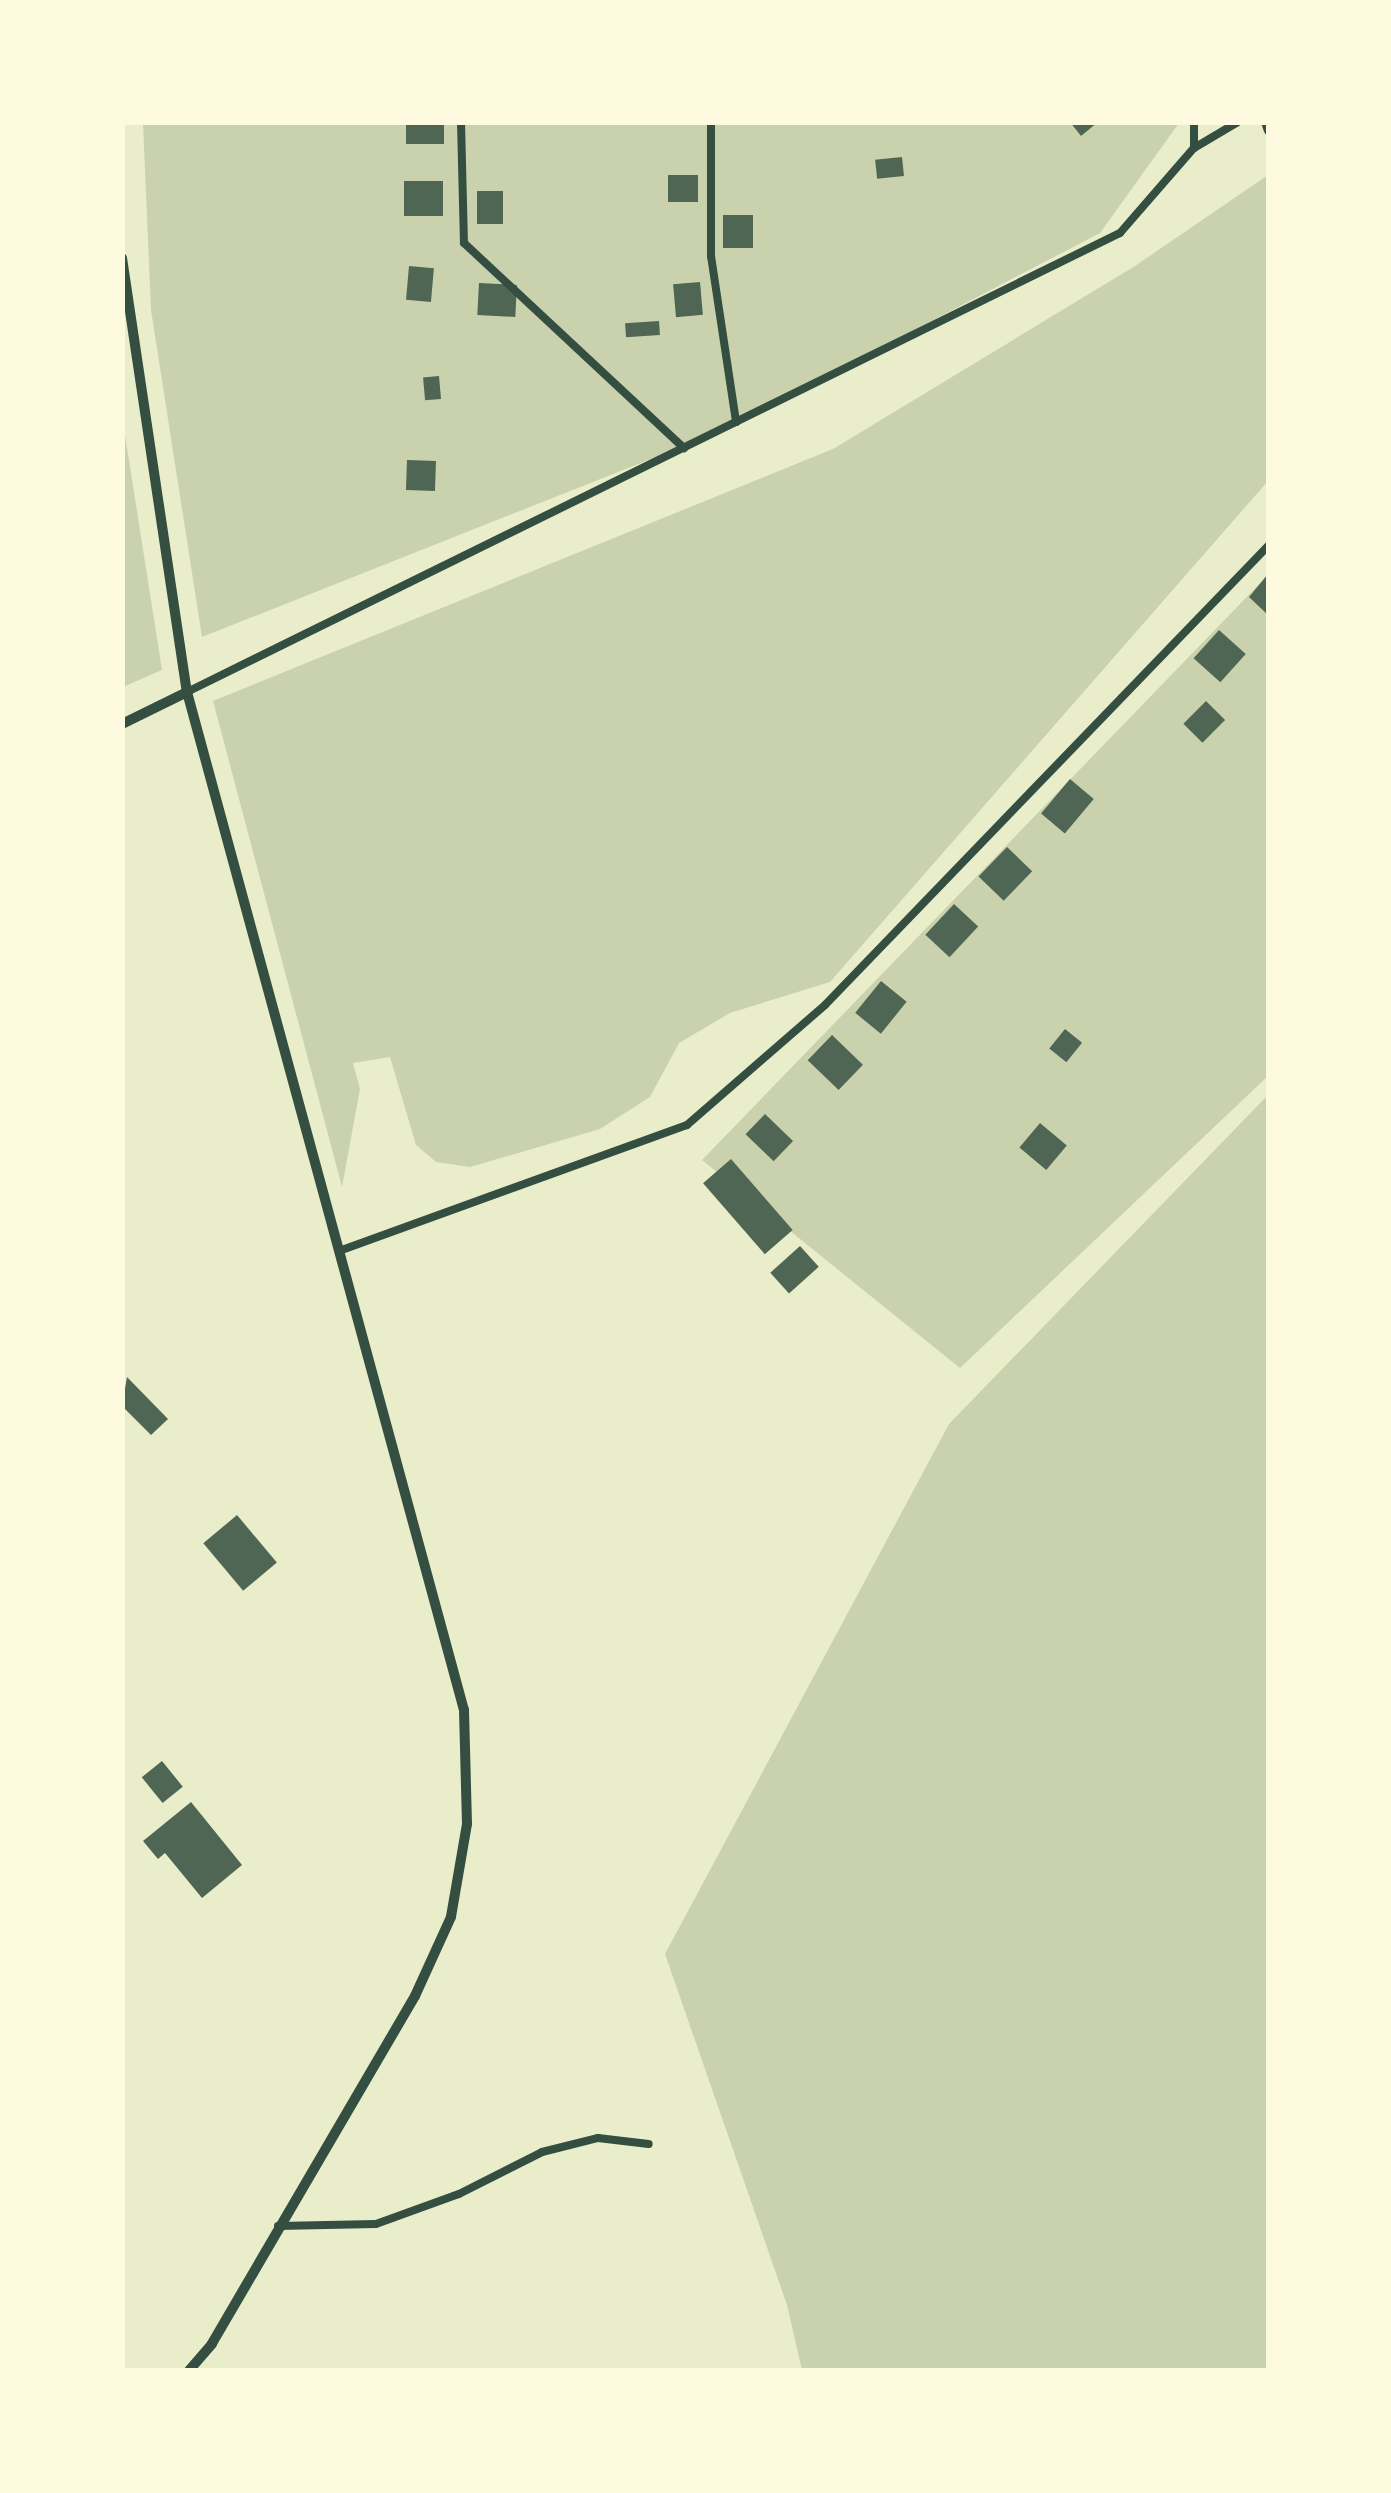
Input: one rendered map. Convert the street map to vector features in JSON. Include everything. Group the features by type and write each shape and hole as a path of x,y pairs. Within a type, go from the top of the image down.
{"street":[{"path":"122,258 187,692 464,1710 467,1824 451,1918 415,1996 212,2344 189,2370"},
{"path":"122,724 187,692"}],"lane":[{"path":"460,122 464,243 684,448"},
{"path":"711,122 711,256 736,422"},
{"path":"1194,122 1194,148"},
{"path":"187,692 1120,234 1194,148 1238,122"},
{"path":"1266,122 1268,131"},
{"path":"339,1250 687,1124 826,1005 1268,546"},
{"path":"278,2226 376,2224 458,2194 542,2152 598,2138 649,2144"}],"green space":[{"path":"143,123 1179,123 1100,233 719,432 202,637 151,310"},
{"path":"1268,175 1268,481 830,982 730,1013 679,1043 650,1097 600,1129 470,1167 436,1162 416,1145 390,1057 353,1063 360,1089 342,1187 213,701 833,449 1135,266"},
{"path":"122,416 162,670 123,687 122,687"},
{"path":"1268,575 1268,1076 960,1368 702,1160"},
{"path":"1268,1095 1268,2370 802,2370 787,2305 665,1954 949,1424"}],"building":[{"path":"406,122 444,122 444,144 406,144"},
{"path":"1070,122 1098,122 1081,136"},
{"path":"902,157 904,176 877,179 875,160"},
{"path":"668,175 698,175 698,202 668,202"},
{"path":"404,181 443,181 443,216 404,216"},
{"path":"477,191 503,191 503,224 477,224"},
{"path":"723,215 753,215 753,248 723,248"},
{"path":"409,266 434,268 431,302 406,300"},
{"path":"700,282 703,315 676,317 673,284"},
{"path":"479,283 517,285 515,317 477,315"},
{"path":"659,321 660,335 626,337 625,323"},
{"path":"439,376 441,399 425,400 423,377"},
{"path":"407,460 436,461 435,491 406,490"},
{"path":"1268,574 1268,615 1249,597"},
{"path":"1219,630 1246,654 1220,682 1194,658"},
{"path":"1206,701 1225,720 1202,743 1183,724"},
{"path":"1070,779 1094,799 1065,833 1041,813"},
{"path":"1007,847 1032,871 1004,901 979,876"},
{"path":"954,904 978,927 949,957 925,935"},
{"path":"881,981 907,1002 881,1034 855,1013"},
{"path":"1065,1029 1082,1043 1066,1062 1049,1048"},
{"path":"832,1035 863,1065 839,1090 808,1060"},
{"path":"765,1114 793,1141 774,1161 746,1134"},
{"path":"1040,1123 1067,1145 1046,1170 1019,1148"},
{"path":"731,1159 793,1230 765,1254 703,1183"},
{"path":"800,1246 819,1267 789,1294 770,1273"},
{"path":"127,1377 168,1419 151,1435 122,1406"},
{"path":"237,1515 277,1562 243,1591 203,1543"},
{"path":"162,1761 183,1787 163,1803 142,1777"},
{"path":"191,1802 242,1865 202,1898 165,1853 158,1859 143,1841"}]}
